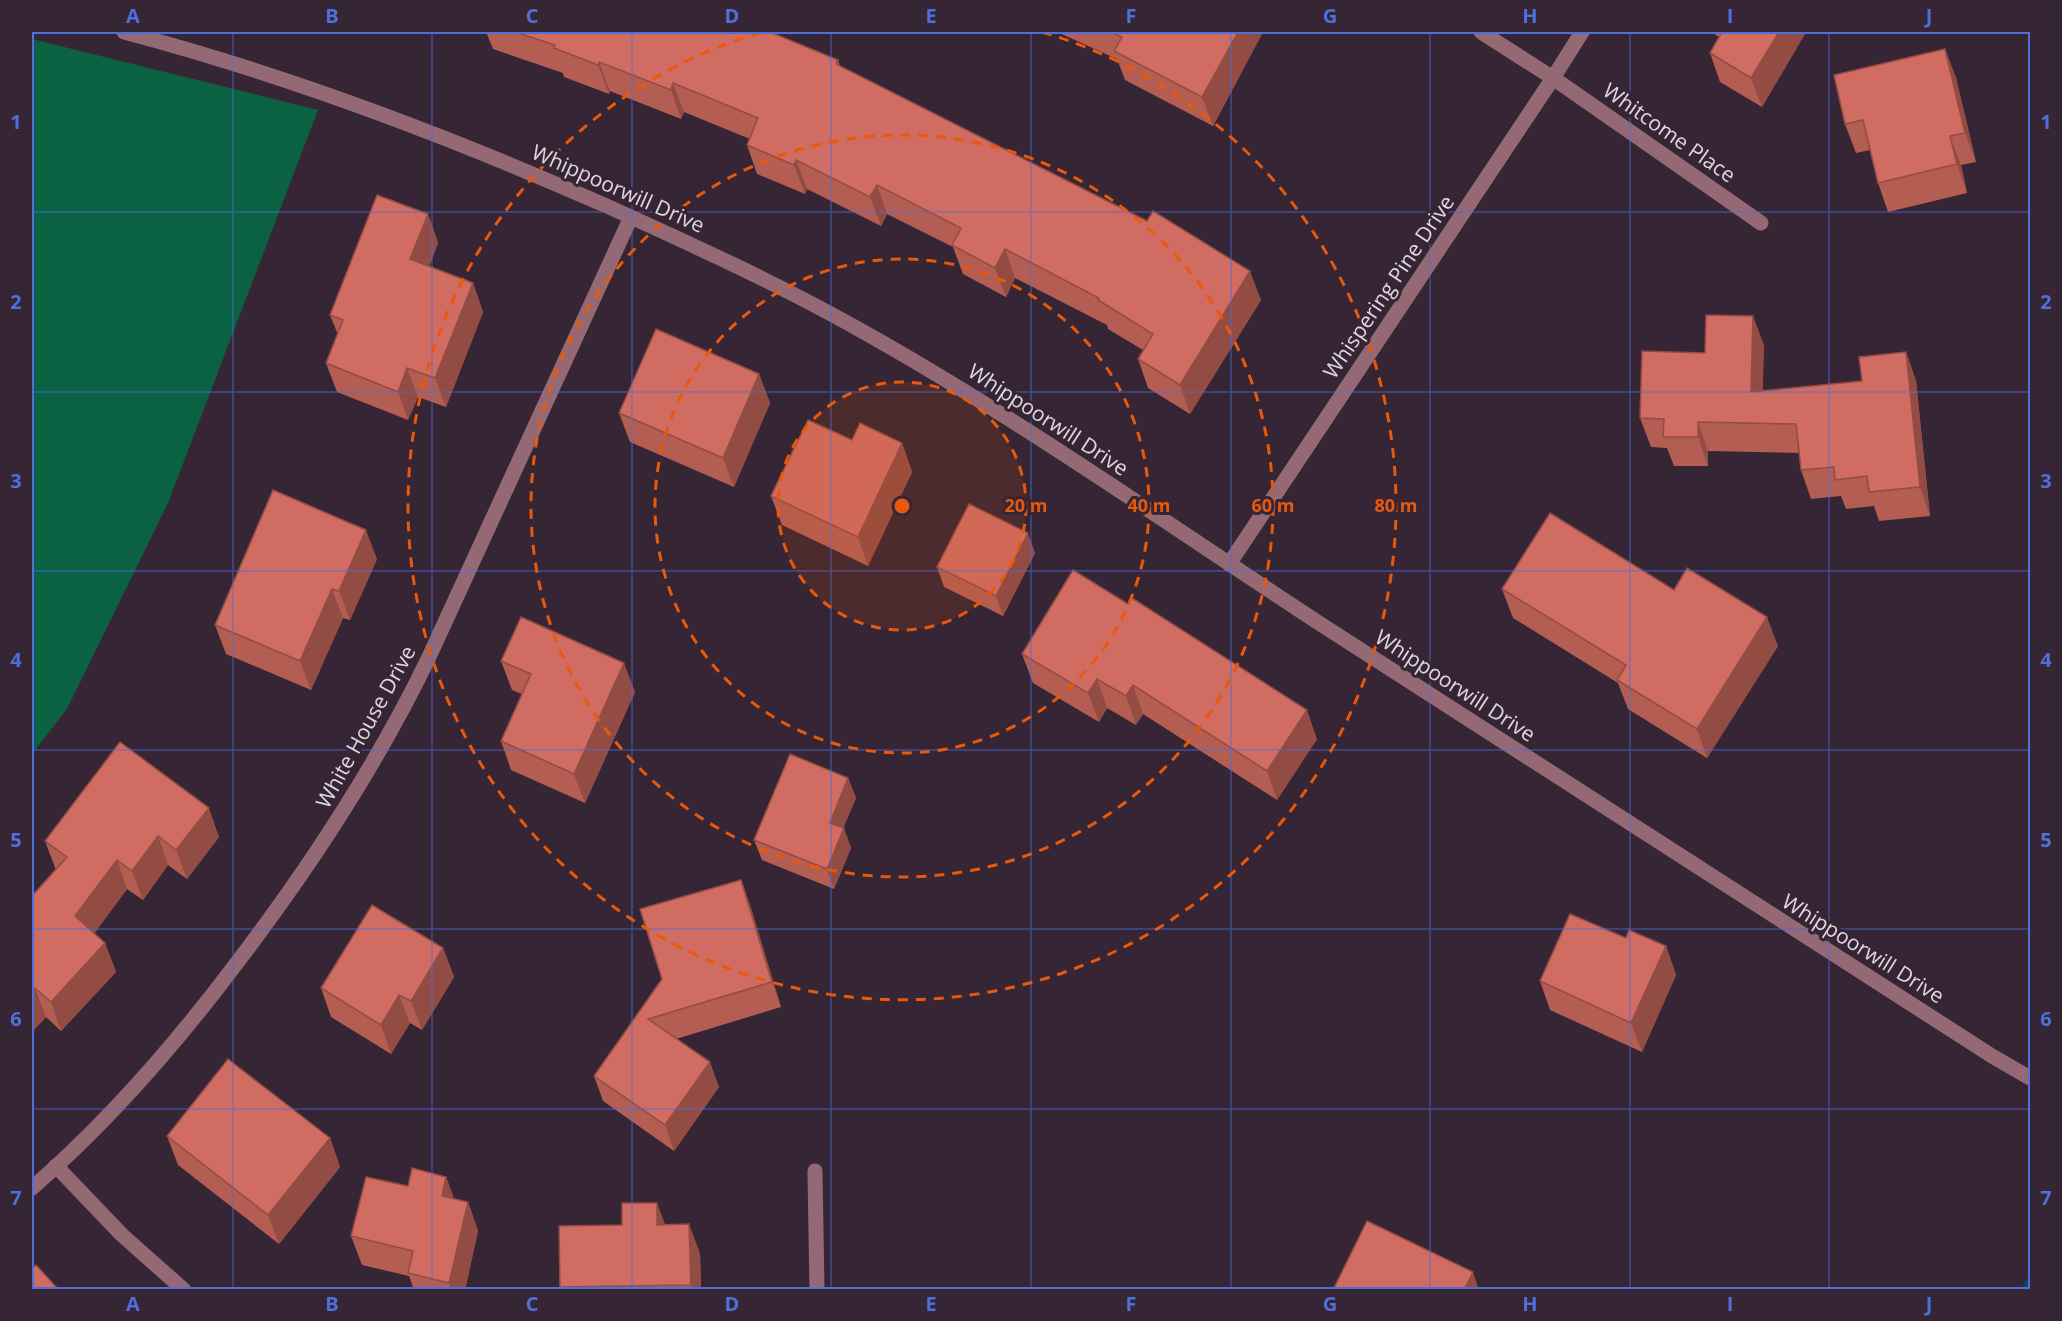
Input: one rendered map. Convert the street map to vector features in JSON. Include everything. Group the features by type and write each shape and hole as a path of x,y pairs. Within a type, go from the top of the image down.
{"street":[{"name":"Whippoorwill Drive","path":"124,32 276,75 378,111 506,162 631,217 789,291 965,391 1729,889 1992,1056 2031,1078"},
{"name":"Whitcome Place","path":"1481,32 1553,78 1761,223"},
{"name":"Whispering Pine Drive","path":"1229,564 1582,32"},
{"name":"White House Drive","path":"32,1188 56,1167 165,1054 210,999 287,896 364,780 401,716 429,657 631,217"},
{"path":"56,1167 122,1235 184,1290"},
{"path":"815,1171 817,1290"}],"green space":[{"path":"32,39 318,110 168,503 67,709 32,754"}],"building":[{"path":"515,32 770,32 838,60 836,64 1147,221 1153,211 1250,271 1180,385 1138,359 1153,334 1098,300 1099,298 1005,249 995,268 952,245 961,228 877,185 870,197 796,160 794,165 747,145 758,118 673,83 671,90 599,62 598,65 554,48 555,45"},
{"path":"1111,32 1238,32 1202,97 1114,51 1122,37"},
{"path":"1722,32 1779,32 1751,78 1710,53"},
{"path":"1945,49 1965,133 1950,136 1957,164 1878,183 1863,120 1845,124 1834,75"},
{"path":"377,195 428,214 410,259 473,283 435,378 407,368 398,392 326,363 343,320 330,315"},
{"path":"1706,315 1753,316 1751,392 1862,381 1859,357 1906,352 1920,487 1869,492 1867,476 1835,480 1834,467 1801,470 1796,424 1698,422 1698,437 1663,437 1664,419 1640,418 1642,351 1705,353"},
{"path":"656,329 759,374 723,458 619,413"},
{"path":"808,420 852,440 860,423 902,443 858,537 771,496"},
{"path":"273,490 366,530 339,591 332,589 300,661 215,625"},
{"path":"969,504 1028,533 996,596 937,567"},
{"path":"1550,513 1674,590 1687,568 1767,617 1697,729 1617,680 1626,665 1502,589"},
{"path":"1073,570 1128,604 1132,598 1307,710 1267,771 1133,685 1126,696 1097,679 1088,693 1022,654"},
{"path":"521,617 624,663 574,774 501,741 531,674 501,661"},
{"path":"120,742 209,808 176,850 158,836 132,871 117,860 75,916 105,943 51,1002 35,988 32,992 32,896 67,857 45,841"},
{"path":"790,754 848,778 830,823 844,828 827,869 754,840"},
{"path":"741,880 772,982 648,1019 710,1062 665,1125 594,1076 662,979 640,909"},
{"path":"372,905 443,948 411,1001 399,995 381,1025 321,988"},
{"path":"1570,914 1626,938 1629,930 1666,946 1631,1023 1540,981"},
{"path":"228,1059 330,1138 268,1215 167,1136"},
{"path":"412,1168 446,1177 442,1196 468,1202 449,1283 408,1273 413,1251 351,1236 366,1177 408,1186"},
{"path":"622,1203 657,1203 657,1225 689,1224 691,1285 560,1287 559,1226 622,1225"},
{"path":"1367,1221 1473,1272 1464,1290 1333,1290"},
{"path":"36,1265 59,1290 32,1290 32,1269"}],"waterway":[{"path":"2028,1290 2030,1284"}]}
